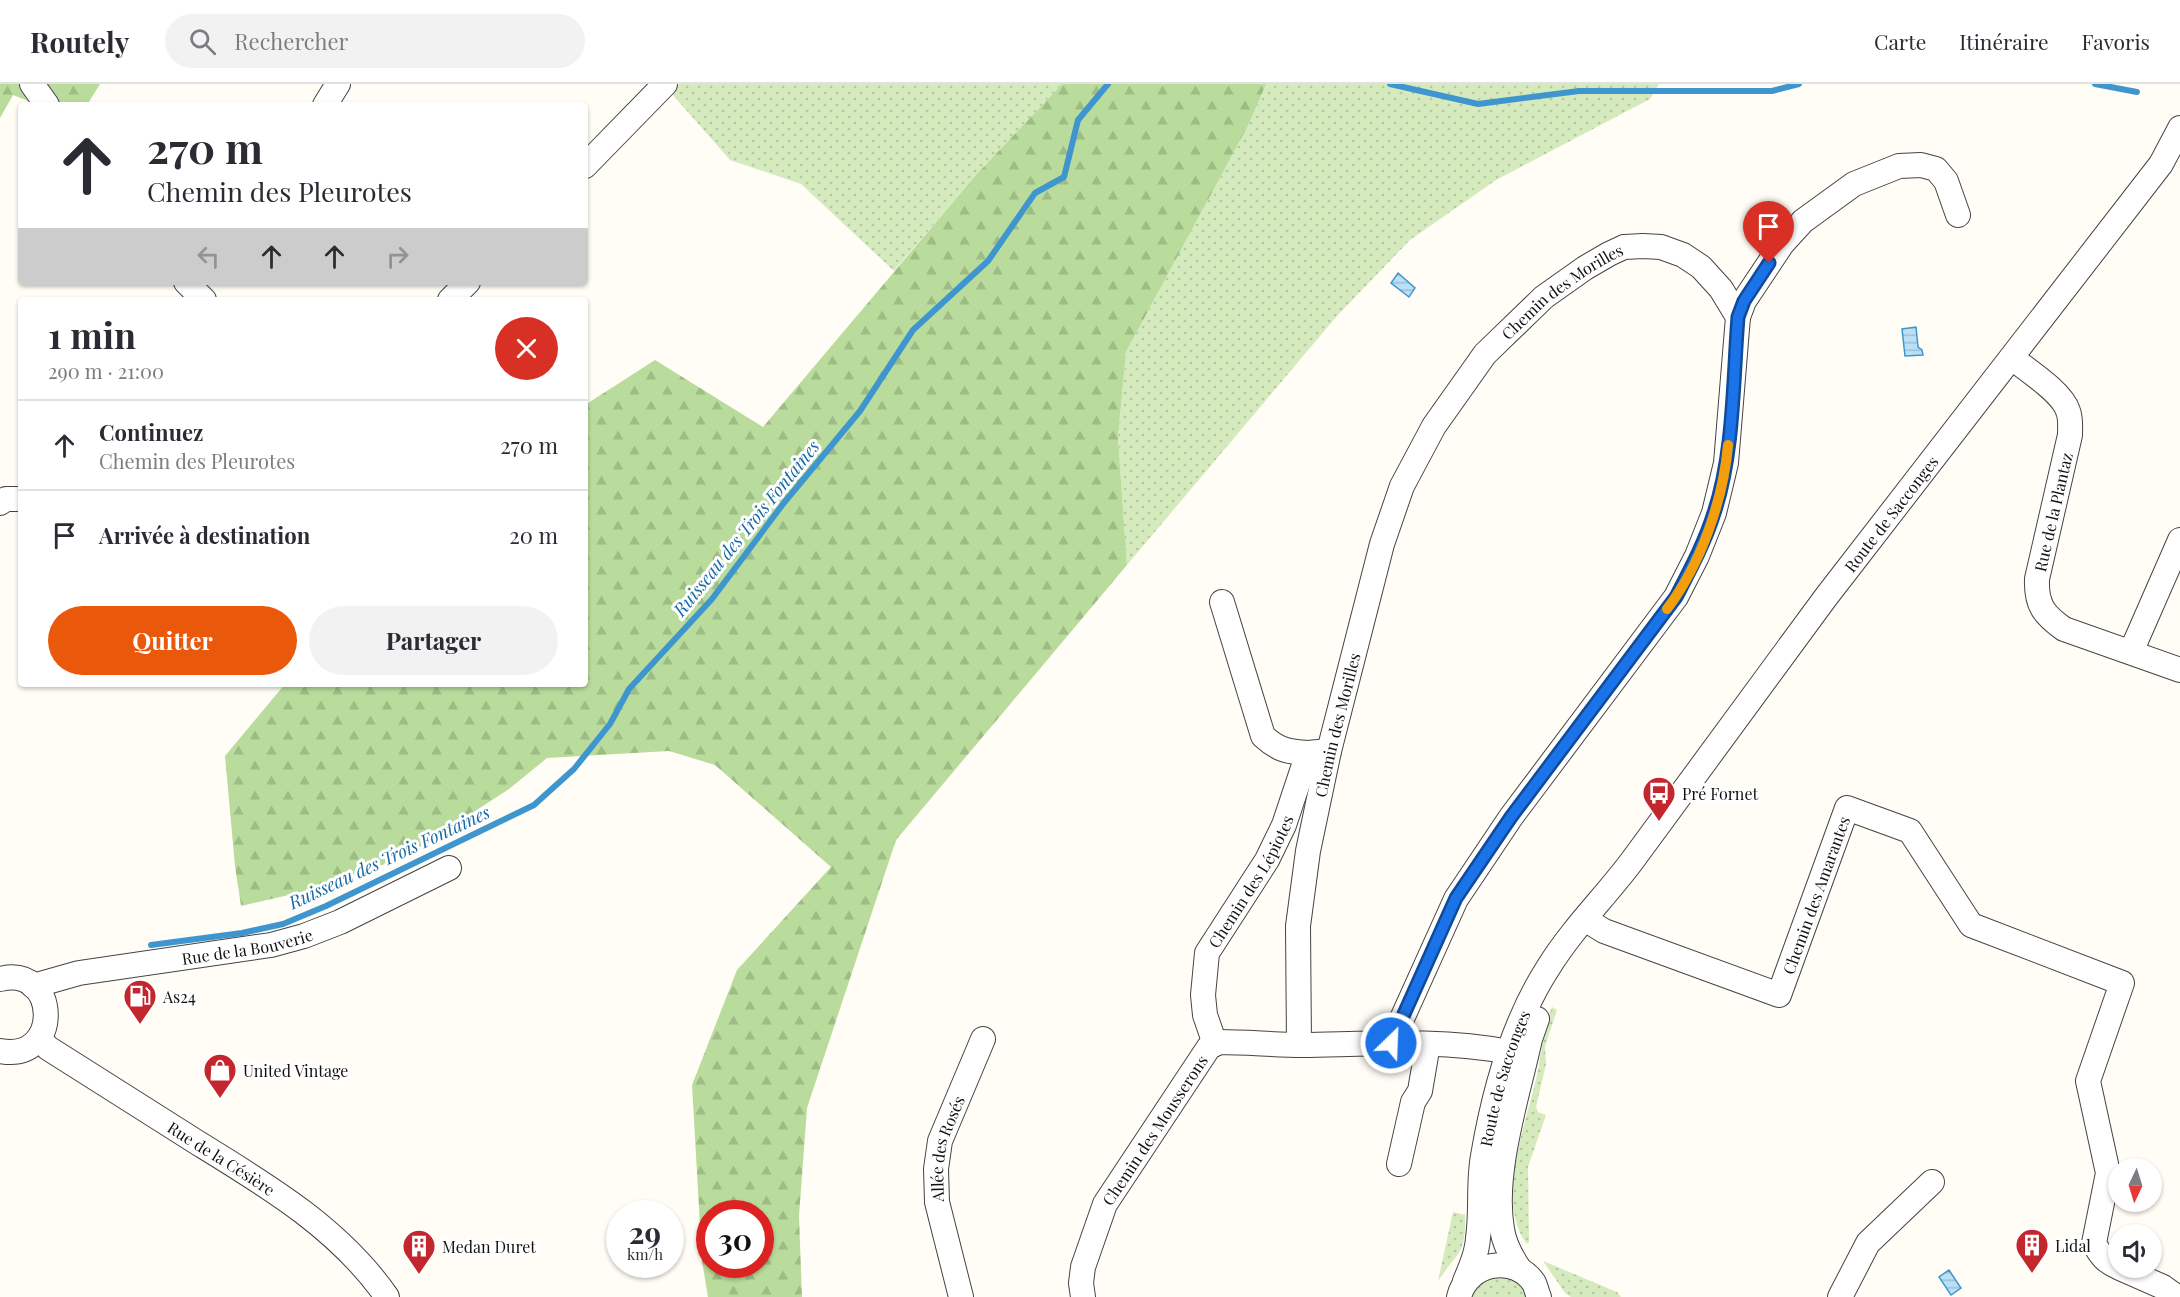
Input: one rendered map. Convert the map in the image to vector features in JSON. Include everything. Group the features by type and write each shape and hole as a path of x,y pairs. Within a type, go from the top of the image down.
{"street":[{"path":"32,84 45,102"},
{"path":"327,102 338,84"},
{"path":"588,163 665,84"},
{"name":"Route de Sacconges","path":"1462,1289 1474,1260 1478,1239 1482,1158 1500,1078 1527,1005 1548,968 1580,923 1603,899 1826,597 2161,164 2180,128"},
{"path":"1391,1043 1456,898 1511,817 1676,597 1697,556 1714,513 1726,463 1738,317 1744,301 1782,243 1803,221 1854,184 1899,166 1920,165 1936,169 1946,181 1958,215"},
{"name":"Chemin des Morilles","path":"1299,1045 1298,926 1318,752 1402,486 1434,426 1485,354 1544,297 1585,268 1608,254 1624,248 1643,246 1661,248 1683,255 1701,267 1721,289 1738,317"},
{"path":"189,285 201,297"},
{"path":"453,297 465,285"},
{"name":"Rue de la Plantaz","path":"2012,358 2062,399 2068,409 2070,421 2070,435 2037,579 2036,594 2042,609 2064,629 2180,670"},
{"path":"0,503 6,499 18,499"},
{"path":"2131,652 2180,540"},
{"path":"1222,602 1263,736 1275,747 1292,752 1318,752"},
{"name":"Chemin des Lépiotes","path":"1215,1044 1205,1015 1203,995 1207,953 1267,860 1318,752"},
{"name":"Chemin des Amarantes","path":"1591,923 1604,931 1779,994 1847,808 1910,831 1971,925 2122,982 2088,1082 2108,1173 2094,1243 2108,1262"},
{"name":"Rue de la Bouverie","path":"33,986 79,973 271,945 304,936 340,922 449,868"},
{"name":"Route de Sacconges","path":"1539,1297 1534,1283 1520,1270 1510,1253 1502,1230 1500,1193 1503,1162 1530,1039 1551,983 1591,923 1603,899"},
{"path":"0,979 14,977 33,986 46,1005 47,1017 45,1028 39,1038 22,1050 0,1051"},
{"name":"Rue de la Césière","path":"39,1038 48,1048 253,1176 311,1218 357,1258 387,1297"},
{"name":"Allée des Rosés","path":"961,1297 938,1202 936,1169 940,1141 983,1039"},
{"path":"1521,1082 1509,1052 1530,1039"},
{"name":"Chemin des Mousserons","path":"1083,1297 1081,1283 1083,1267 1105,1204 1209,1047 1229,1042 1299,1045 1391,1043 1478,1046 1509,1052"},
{"path":"1399,1164 1413,1102 1420,1091 1428,1044"},
{"path":"1840,1297 1868,1243 1932,1182"},
{"path":"1462,1289 1477,1271 1491,1265 1506,1265 1520,1270"},
{"name":"Chemin des Amarantes","path":"2143,1278 2163,1287 2177,1297"}],"green space":[{"path":"0,84 100,84 89,102 31,102 13,95 0,118"},
{"path":"679,84 1062,84 975,176 894,271 801,184 730,160 672,94"},
{"path":"1062,84 1266,84 1249,124 1126,352 1118,438 1127,565 896,840 807,1108 799,1216 802,1297 708,1297 705,1278 774,1278 774,1200 699,1200 692,1085 737,970 831,867 715,765 669,751 547,758 509,789 403,858 306,891 241,906 225,756 282,687 588,687 588,403 655,360 763,427 975,176"},
{"path":"1266,84 1659,84 1650,99 1496,180 1410,240 1336,317 1127,565 1118,438 1126,352 1249,124"},
{"path":"1552,1007 1557,1010 1545,1046 1546,1064 1536,1107 1538,1112 1546,1115 1528,1167 1529,1242 1527,1244 1518,1226 1513,1206 1513,1184 1521,1138"},
{"path":"1453,1212 1465,1215 1464,1238 1460,1251 1438,1281"},
{"path":"1543,1261 1617,1292 1621,1297 1571,1297 1565,1293"},
{"path":"1504,1273 1521,1283 1528,1297 1469,1297 1476,1282"}],"water":[{"path":"1398,273 1415,288 1409,297 1391,283"},
{"path":"1916,327 1918,347 1922,350 1923,355 1905,356 1902,329"},
{"path":"1949,1270 1961,1288 1951,1295 1939,1277"}],"waterway":[{"name":"Ruisseau des Trois Fontaines","path":"151,945 242,933 283,924 326,906 534,805 574,769 610,724 629,689 712,599 783,504 860,411 913,330 988,261 1035,193 1064,177 1078,120 1108,84"},
{"path":"1390,84 1478,104 1579,91 1772,91 1799,84"},
{"path":"2095,84 2137,92"}],"slow traffic":[{"path":"1667,609 1676,597 1697,556 1714,513 1728,445"}],"place":[{"name":"Pré Fornet","path":"1659,822"},
{"name":"As24","path":"140,1025"},
{"name":"United Vintage","path":"220,1099"},
{"name":"Lidal","path":"2032,1274"},
{"name":"Medan Duret","path":"419,1275"}],"route":[{"path":"1391,1043 1456,898 1511,817 1676,597 1697,556 1714,513 1726,463 1738,317 1744,301 1769,263"}]}
